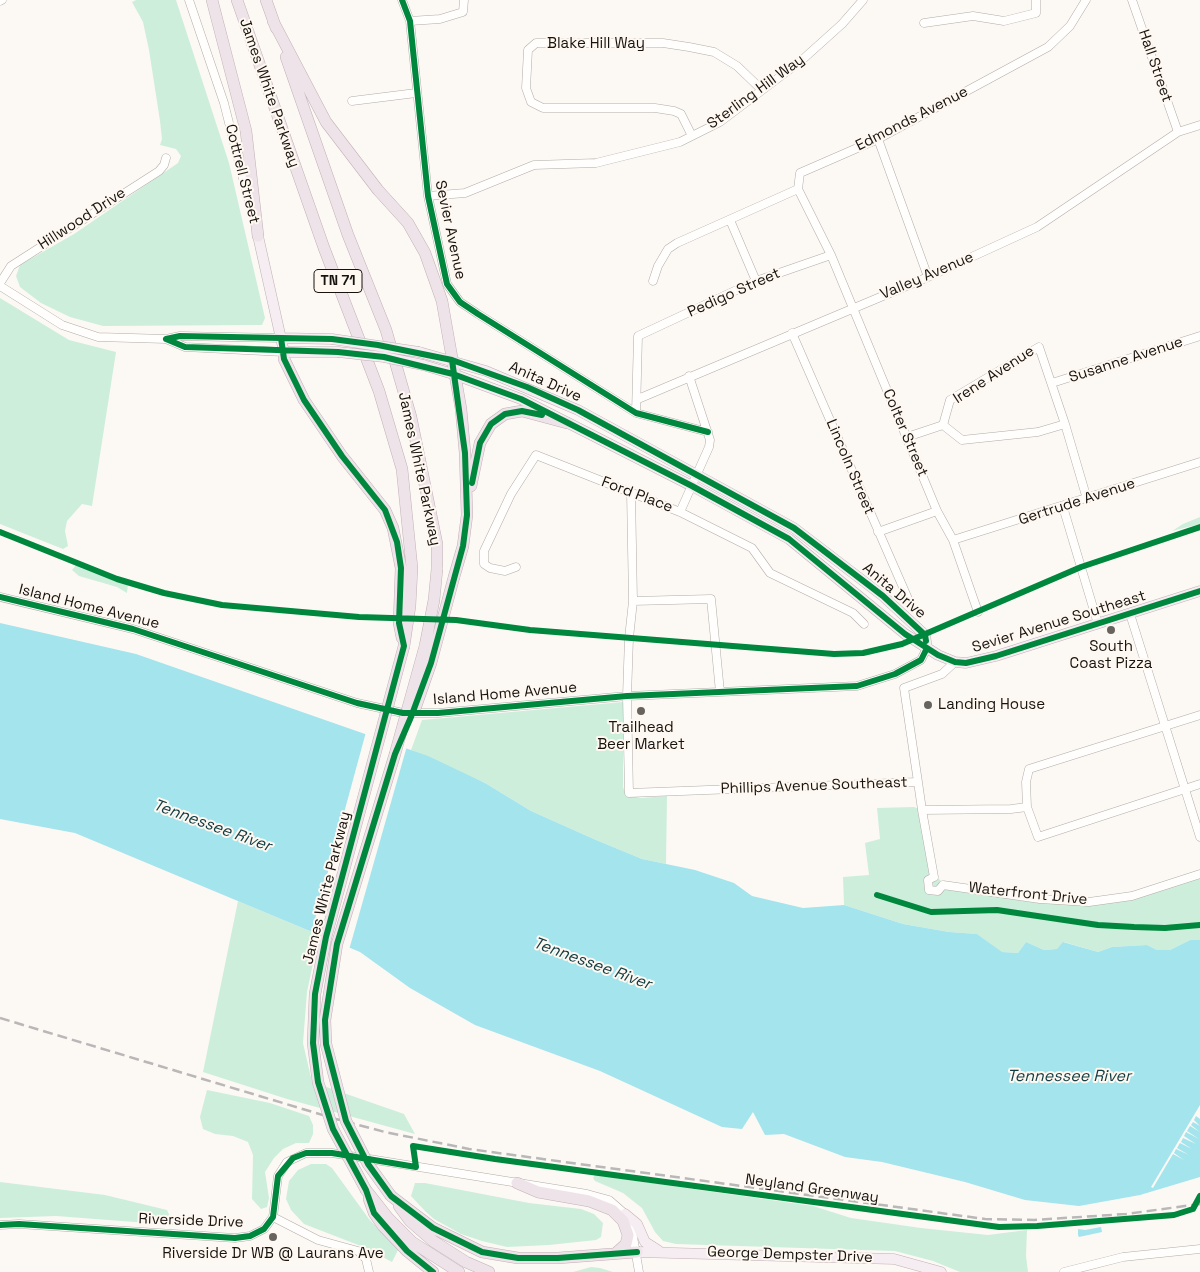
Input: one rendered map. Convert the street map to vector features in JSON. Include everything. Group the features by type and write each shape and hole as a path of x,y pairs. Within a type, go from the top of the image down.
{"highway":[{"path":"212,0 246,131 258,236"},
{"name":"James White Parkway","path":"237,0 314,220 379,391 402,469 406,568 399,623 404,646 326,937 314,994 313,1043 318,1082 333,1129 366,1190 388,1218 412,1242 459,1272"},
{"name":"James White Parkway","path":"266,0 348,235 386,330 411,417 436,544 437,569 434,600 425,646 395,754 337,944 325,1020 326,1044 346,1121 368,1164 410,1221 433,1241 466,1262 489,1272"},
{"path":"273,21 326,122 378,190 408,223 425,253 442,301 460,409 465,453 466,515"},
{"path":"284,352 284,359 304,400 342,456 385,510 406,568"},
{"path":"395,754 412,718 431,663 463,546 475,460 480,443 492,424 505,414 522,411 567,423"},
{"path":"517,1183 538,1192 589,1200 612,1210 623,1221 628,1235 626,1244 616,1253"},
{"path":"366,1190 374,1213 383,1226 407,1251 433,1272"},
{"path":"391,1196 434,1228 482,1252 518,1258 637,1252"}],"main road":[{"name":"Cottrell Street","path":"258,236 284,352"},
{"name":"Anita Drive","path":"281,338 332,339 419,352 452,360 527,387 578,410 794,528 883,596 925,635 926,648"},
{"name":"Anita Drive","path":"284,352 338,352 384,357 423,365 453,374 521,400 692,486 789,539 926,648"},
{"name":"Sevier Avenue Southeast","path":"926,648 955,662 978,661 1200,591"},
{"path":"626,1214 637,1224 645,1242 659,1251"},
{"name":"George Dempster Drive","path":"637,1252 659,1251 894,1259 941,1272"}],"street":[{"name":"Cottrell Street","path":"189,0 224,103 258,236"},
{"name":"Sevier Avenue","path":"402,0 410,21 428,196 447,284 460,302 636,412 708,432"},
{"path":"410,21 440,19 463,12 464,0"},
{"name":"Sterling Hill Way","path":"428,196 465,193 534,165 596,163 661,148 692,136 720,122 815,48 842,24 863,0"},
{"path":"924,23 973,16 1004,21 1036,13 1036,0"},
{"name":"Edmonds Avenue","path":"798,189 800,173 878,139 1048,47 1070,26 1086,0"},
{"name":"Hall Street","path":"1132,0 1178,132"},
{"name":"Blake Hill Way","path":"692,136 681,114 674,111 656,108 543,108 531,102 526,88 528,50 536,43 663,43 689,47 714,52 737,66 762,90"},
{"path":"352,101 416,93"},
{"name":"Valley Avenue","path":"638,399 928,277 1037,227 1178,132 1200,125"},
{"path":"878,139 928,277"},
{"name":"Hillwood Drive","path":"0,284 11,266 159,171 164,165 166,158"},
{"path":"653,281 658,266 668,248 798,189"},
{"name":"Colter Street","path":"798,189 831,255 937,511 953,540 978,612"},
{"path":"730,220 756,280"},
{"name":"Pedigo Street","path":"638,399 638,336 756,280 831,255"},
{"name":"Anita Drive","path":"0,284 45,315 79,332 112,338 166,339 180,336 281,338"},
{"name":"Lincoln Street","path":"792,333 909,600"},
{"name":"Susanne Avenue","path":"1052,383 1200,336"},
{"name":"Anita Drive","path":"166,339 185,347 284,352"},
{"name":"Irene Avenue","path":"944,425 950,400 1039,346 1052,383"},
{"path":"680,512 709,446 708,432 689,376"},
{"path":"1052,383 1087,499"},
{"path":"636,412 638,399"},
{"path":"907,437 944,425 962,440 1038,432 1065,424"},
{"name":"Ford Place","path":"516,567 505,571 490,568 484,564 484,551 511,494 536,455 680,512 752,548 770,574 853,613 864,624"},
{"name":"Gertrude Avenue","path":"953,540 1200,462"},
{"path":"627,696 633,601 631,492"},
{"path":"1063,506 1098,624"},
{"path":"878,532 937,511"},
{"name":"Island Home Avenue","path":"0,597 133,629 389,711 438,713 627,696 858,686 886,677 921,660 926,648"},
{"path":"633,601 711,599 720,692"},
{"path":"1130,614 1200,837"},
{"path":"918,782 904,688 942,674 955,662"},
{"name":"Phillips Avenue Southeast","path":"627,696 629,793 918,782 922,810"},
{"path":"1200,715 1029,769 1026,782 1027,806 1038,837 1200,784"},
{"path":"922,810 1011,809 1027,806"},
{"name":"Waterfront Drive","path":"922,810 934,877 928,880 929,890 938,891 943,885 1040,899 1088,902 1132,896 1200,874"},
{"path":"934,877 939,878 943,885"},
{"path":"369,1272 366,1259 358,1251 318,1240 273,1217 278,1176 287,1162 306,1153 332,1153 600,1197 615,1204 626,1214 633,1230 639,1272"},
{"name":"Riverside Drive","path":"0,1225 19,1224 235,1238 250,1236 264,1229 273,1217"},
{"path":"1064,1272 1123,1257 1200,1248"}],"green space":[{"path":"136,0 176,0 229,163 265,318 262,325 103,326 70,317 41,303 20,287 16,276 20,265 74,234 178,163 181,156 176,149 160,145 162,139 160,121 149,50 143,22 132,2"},
{"path":"0,298 69,340 116,352 92,506 82,504 67,521 65,531 68,546 63,549 0,524"},
{"path":"1200,517 1200,524 1172,531 1183,524"},
{"path":"76,565 128,583 127,593 117,587 79,576 72,570"},
{"path":"623,702 623,787 626,795 641,798 667,796 666,864 642,859 531,811 485,783 411,750 422,720"},
{"path":"914,807 922,810 937,877 942,882 1040,899 1103,901 1200,874 1200,940 1190,940 1170,950 1157,950 1147,945 1112,947 1098,952 1064,942 1057,949 1044,950 1026,942 1018,953 1001,952 977,934 949,932 903,924 844,905 843,877 869,875 865,843 880,839 877,808"},
{"path":"238,901 319,935 307,992 303,1043 312,1082 404,1114 415,1134 287,1099 203,1072"},
{"path":"207,1090 270,1103 309,1116 313,1125 313,1134 309,1143 296,1143 283,1149 274,1158 265,1172 269,1198 267,1207 261,1209 252,1199 253,1155 248,1142 233,1136 215,1134 203,1129 200,1117"},
{"path":"311,1164 326,1164 332,1168 369,1219 398,1250 392,1262 366,1248 304,1224 291,1210 286,1199 289,1181 298,1170"},
{"path":"595,1175 813,1206 851,1218 921,1228 988,1235 1027,1230 1026,1256 1028,1272 960,1272 933,1261 895,1251 676,1244 663,1241 655,1232 642,1208 623,1193 595,1181 593,1178"},
{"path":"0,1182 105,1195 167,1210 174,1225 56,1216 0,1218"},
{"path":"415,1183 425,1183 529,1203 581,1209 594,1214 603,1223 601,1237 596,1240 549,1245 507,1247 482,1241 461,1234 434,1219 411,1196"},
{"path":"591,1267 600,1268 613,1272 573,1272"}],"water":[{"name":"Tennessee River","path":"0,623 136,654 428,756 485,783 531,811 596,840 642,859 695,870 734,883 752,896 803,908 844,905 903,924 949,932 977,934 1002,952 1018,953 1026,942 1044,950 1057,949 1063,942 1098,952 1112,947 1147,945 1157,950 1170,950 1190,940 1200,940 1200,1177 1140,1195 1079,1206 1025,1200 965,1182 882,1162 845,1157 784,1134 765,1135 753,1112 742,1129 722,1127 600,1071 475,1025 410,988 360,952 75,833 0,819"},
{"path":"1101,1227 1102,1232 1079,1237 1078,1235 1078,1229 1085,1230"}],"pier":[{"path":"366,732 407,746 349,950 311,934"},
{"path":"1200,1105 1200,1119 1196,1116 1194,1120 1200,1126 1193,1122 1191,1125 1200,1132 1190,1126 1187,1131 1199,1139 1186,1132 1184,1136 1196,1144 1183,1138 1181,1142 1192,1149 1180,1143 1177,1148 1189,1155 1176,1149 1174,1153 1184,1160 1173,1154 1153,1188 1151,1187"}],"railway":[{"path":"0,1018 336,1119 385,1132 469,1149 985,1219 1034,1220 1126,1214 1200,1204"}],"cycle path":[{"path":"402,0 410,21 428,196 447,284 460,302 636,413 708,432"},
{"path":"166,339 180,336 332,339 378,345 452,360 527,387 578,410 794,528 883,596 925,635 926,641"},
{"path":"281,338 284,359 304,400 342,456 385,510 397,542 401,568 399,623 404,646 326,937 315,994 313,1043 318,1082 333,1129 366,1190 374,1213 407,1251 433,1272"},
{"path":"166,339 185,347 338,352 384,357 453,374 521,399 692,486 789,539 905,634 938,655 955,662 966,663 996,656 1200,591"},
{"path":"452,360 465,453 467,515 463,546 431,663 395,754 337,944 325,1020 326,1044 346,1121 368,1164 391,1196 433,1228 482,1252 518,1258 558,1258 637,1252"},
{"path":"472,483 480,443 491,424 505,414 522,411 542,415"},
{"path":"0,532 117,579 164,593 222,605 359,617 456,620 530,630 834,654 863,653 902,644 1081,567 1200,527"},
{"path":"0,597 133,629 357,703 403,713 438,713 627,696 857,686 895,674 921,660 927,648"},
{"path":"877,895 931,912 997,910 1098,925 1165,928 1200,925"},
{"name":"Neyland Greenway","path":"0,1225 19,1224 235,1238 250,1236 264,1229 273,1217 278,1176 293,1158 306,1153 332,1153 416,1167 413,1146 495,1159 999,1227 1037,1226 1174,1215 1193,1209 1200,1196"}],"place":[{"name":"South Coast Pizza","path":"1111,630"},
{"name":"Landing House","path":"928,705"},
{"name":"Trailhead Beer Market","path":"641,711"},
{"name":"Riverside Dr WB @ Laurans Ave","path":"273,1237"}]}
